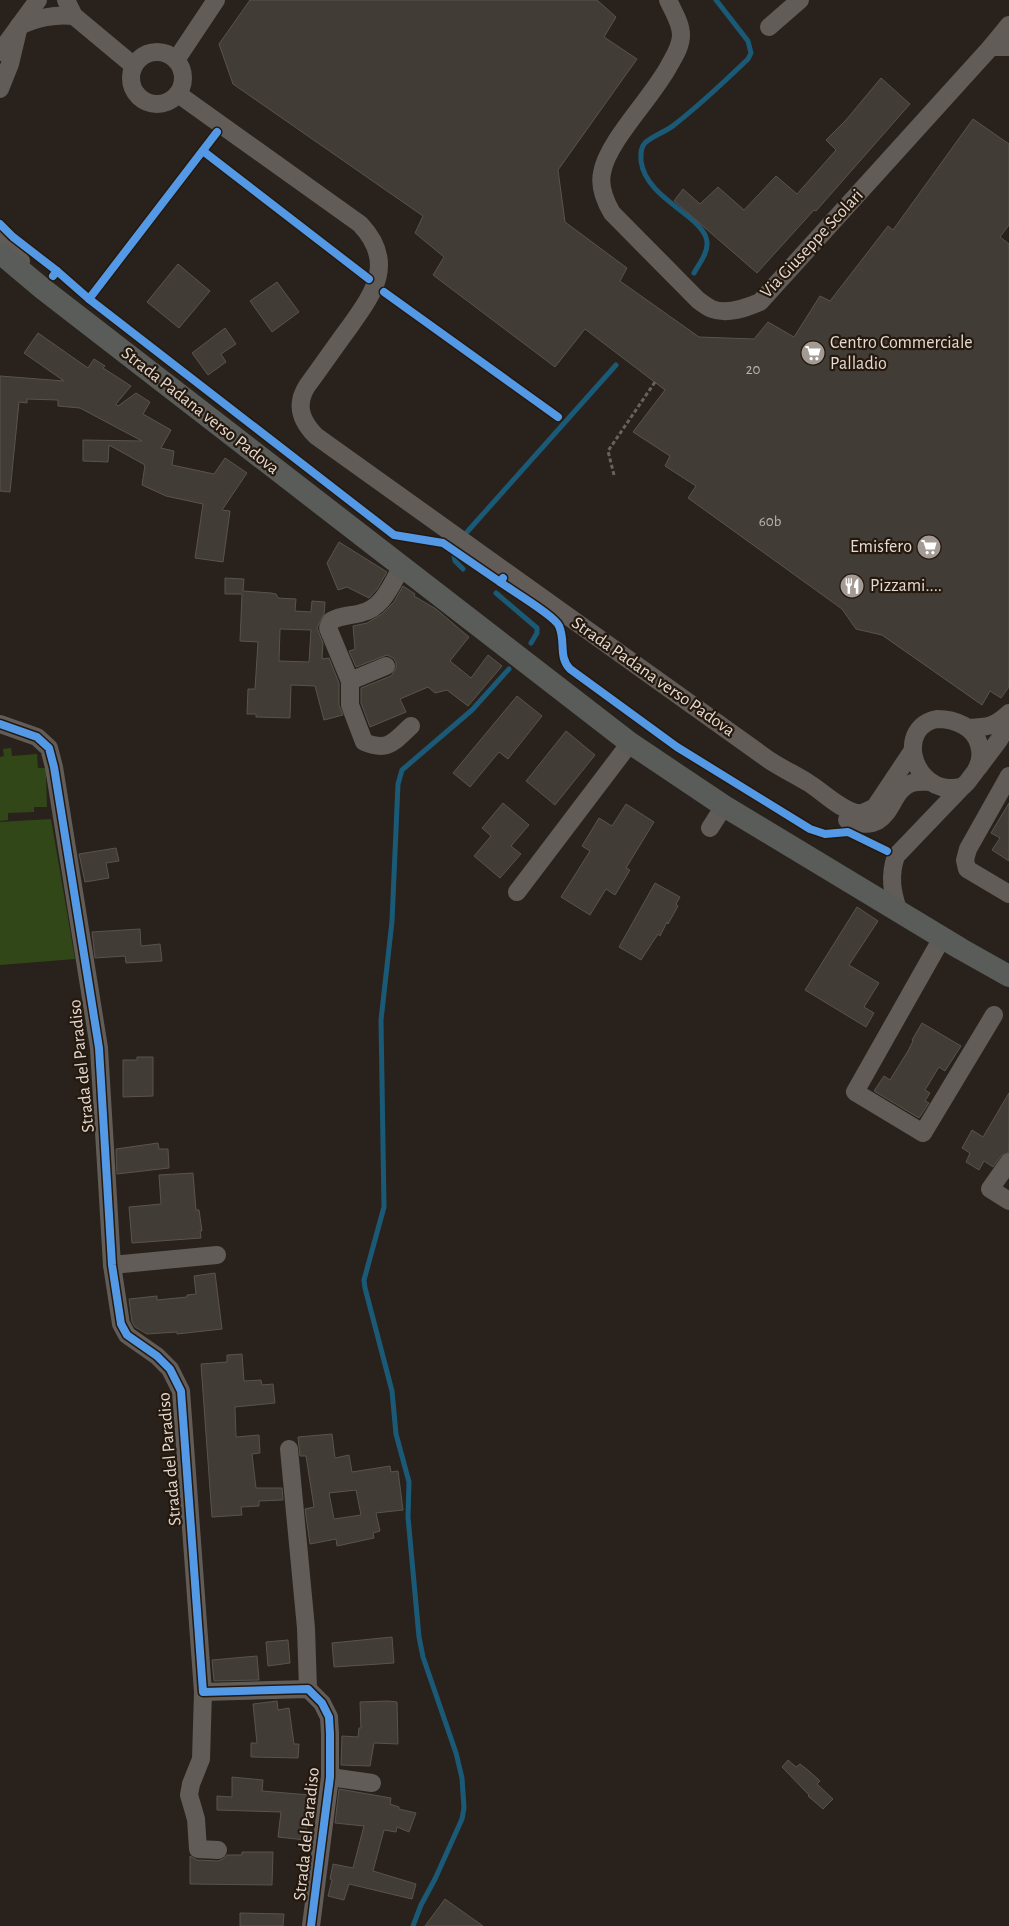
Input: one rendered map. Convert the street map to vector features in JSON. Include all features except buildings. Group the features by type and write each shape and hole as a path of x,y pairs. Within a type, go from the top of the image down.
{"main road":[{"name":"Strada Padana verso Padova","path":"0,253 43,289 401,568 630,743 724,806 942,938 1009,976"}],"street":[{"path":"2,52 38,0"},
{"path":"66,0 74,16 134,66"},
{"name":"Via Giuseppe Scolari","path":"668,0 679,22 681,35 678,49 665,74 604,162 601,175 604,199 612,213 698,300 713,310 743,308 760,302 1009,26"},
{"path":"769,27 800,0"},
{"path":"176,60 215,1"},
{"path":"19,26 41,17 59,14 74,16"},
{"path":"0,89 10,64 19,26"},
{"path":"991,47 1009,47"},
{"path":"153,52 162,52 176,60 180,66 183,81 178,94 162,104 143,100 133,88 131,81 134,66 146,55 153,52"},
{"name":"Strada Padana verso Padova","path":"178,94 360,224 370,236 377,249 378,279 371,297 303,392 301,416 309,430 316,436 787,772 806,782 845,808 858,813 878,804 913,750 918,730 929,720 944,719 968,728"},
{"path":"0,236 43,289"},
{"path":"401,568 378,606 363,613 339,617 331,621 328,628 350,681 350,705 364,742 376,747 388,746 411,726"},
{"path":"350,681 386,666"},
{"path":"968,728 998,724 1009,713"},
{"path":"899,912 891,883 896,856 963,786 999,740 1009,723"},
{"name":"Strada del Paradiso","path":"0,724 37,737 49,748 54,767 99,1048 112,1266 121,1324 127,1335 157,1356 170,1369 181,1391 203,1692 203,1748 189,1795 196,1819 198,1849 218,1850"},
{"path":"968,728 974,734 980,746 978,768"},
{"path":"517,892 630,743"},
{"path":"913,750 916,764 931,782"},
{"name":"Strada Padana verso Padova","path":"787,772 802,788 846,819 858,824 871,823 883,817 902,790 911,783 931,782 946,788 963,786"},
{"path":"1009,776 968,849 965,860 967,868 1009,894"},
{"path":"710,828 724,806"},
{"path":"942,938 855,1092 923,1133 994,1015"},
{"path":"1009,1162 990,1189 1009,1201"},
{"path":"112,1266 217,1255"},
{"path":"203,1692 308,1689 306,1628 288,1448"},
{"name":"Strada del Paradiso","path":"308,1689 322,1703 329,1717 330,1777 311,1926"},
{"name":"Strada del Paradiso","path":"330,1777 372,1783"}],"path":[{"path":"614,475 608,451 655,382"}],"green space":[{"path":"11,748 12,756 37,754 38,768 47,768 47,807 34,807 34,812 8,813 8,820 0,821 0,757 4,756 3,749"},
{"path":"51,819 75,959 0,965 0,822"}],"waterway":[{"path":"694,273 706,250 707,242 704,233 697,224 653,186 645,175 641,161 641,152 643,145 647,141 671,127 693,109 748,59 751,53 748,41 716,0"},
{"path":"467,532 616,365"},
{"path":"453,550 455,561 463,569"},
{"path":"496,593 537,628 537,633 531,643"},
{"path":"413,1926 462,1819 464,1808 462,1778 456,1753 423,1657 419,1637 408,1517 409,1482 396,1434 392,1391 364,1280 384,1207 381,1020 392,921 398,784 402,770 472,710 509,669"}],"cycle path":[{"path":"57,271 89,299 217,132"},
{"path":"203,151 369,279"},
{"path":"0,224 13,237 57,271 53,276"},
{"path":"384,292 558,417"},
{"path":"89,299 394,535 443,543 500,582 503,578"},
{"path":"500,582 556,622 561,632 564,659 570,669 677,747 810,829 825,834 848,832 887,851"},
{"path":"0,724 37,737 49,748 54,767 99,1048 112,1265 121,1324 127,1335 157,1356 170,1369 181,1391 203,1692 308,1689 322,1703 329,1717 330,1777 311,1926"}],"place":[{"name":"Centro Commerciale Palladio","path":"813,353"},
{"name":"Emisfero","path":"929,547"},
{"name":"Pizzami....","path":"852,586"}]}
